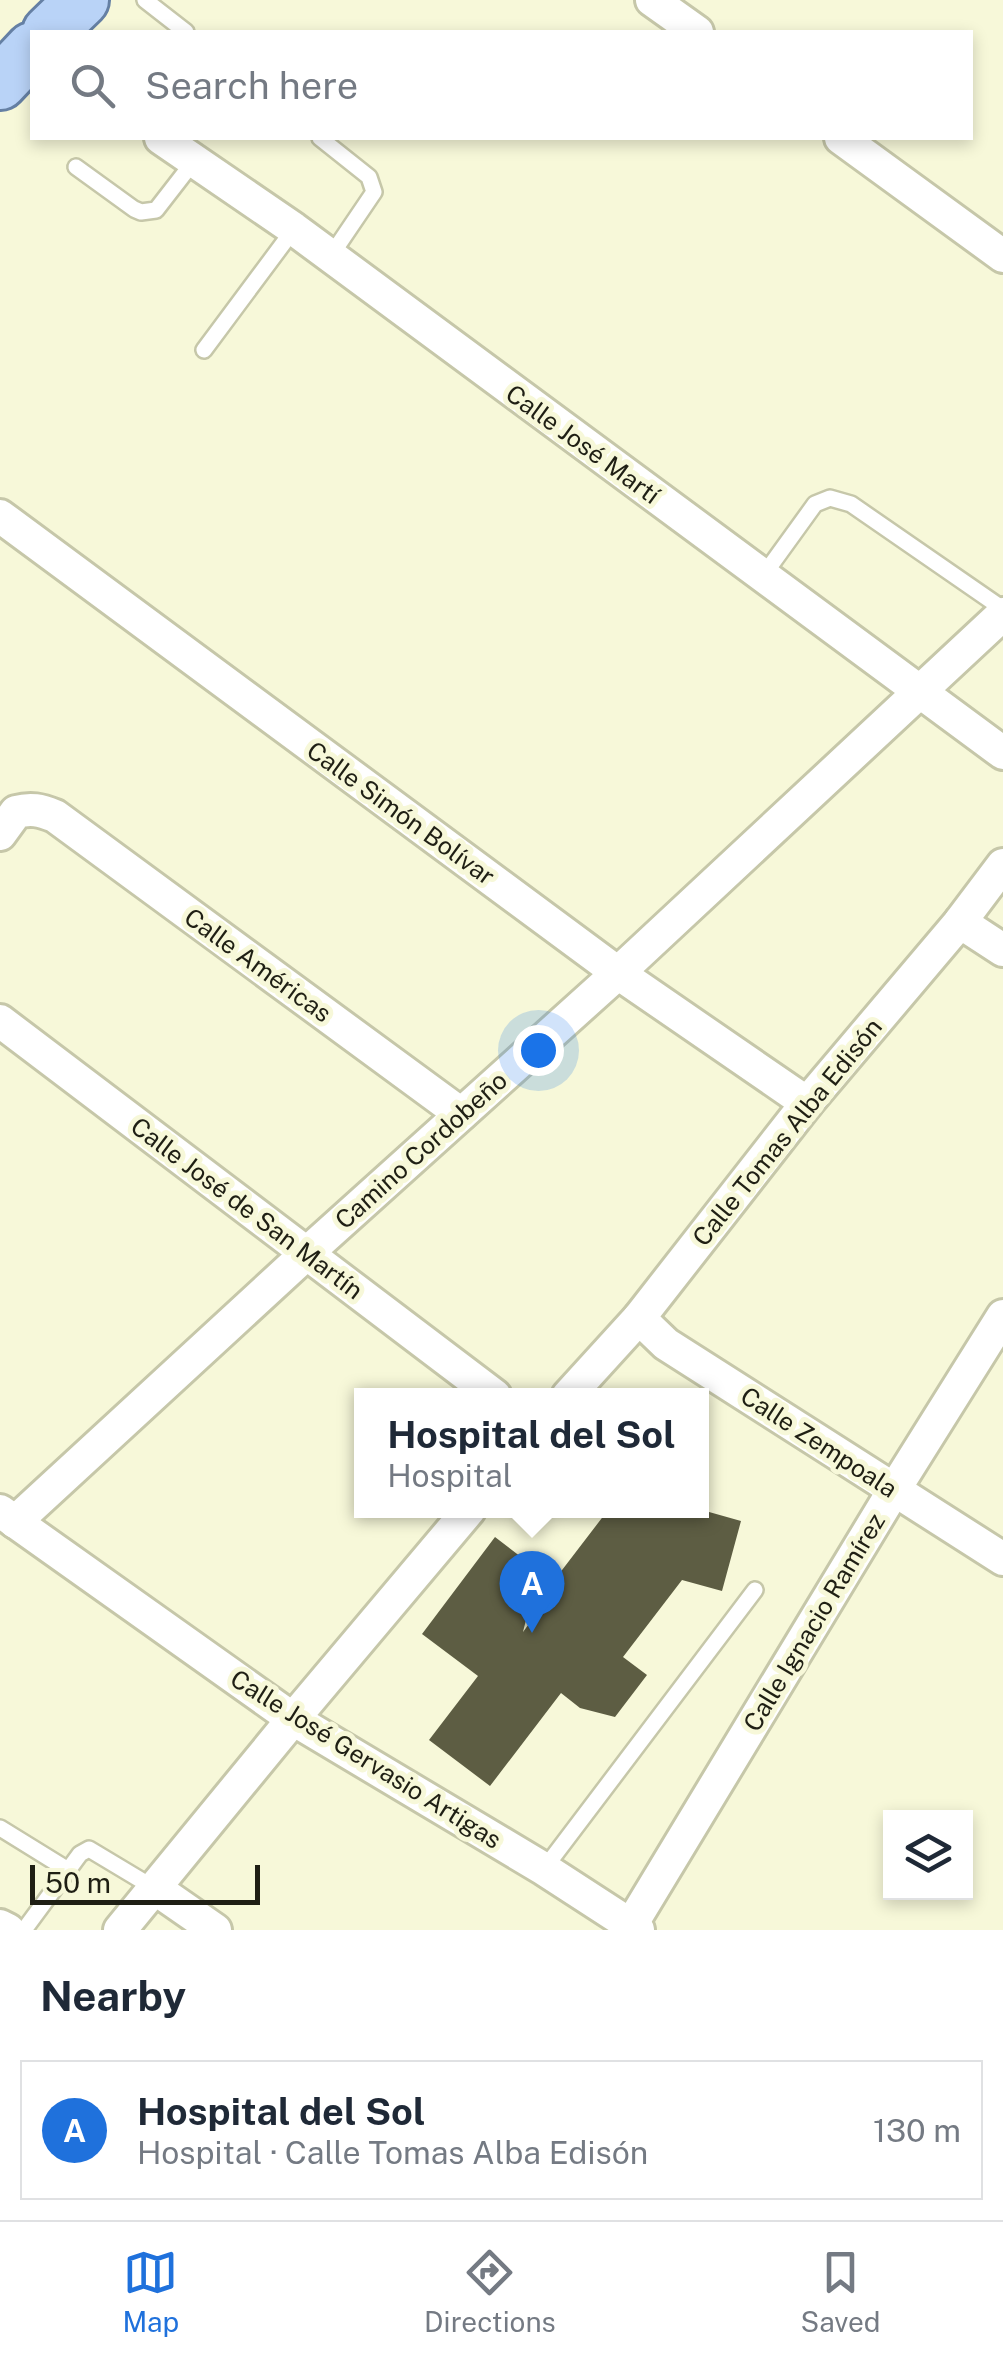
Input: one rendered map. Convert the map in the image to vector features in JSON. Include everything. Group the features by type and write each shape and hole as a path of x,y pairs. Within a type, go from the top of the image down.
{"main road":[{"path":"0,83 30,50"}],"street":[{"path":"652,0 694,30"},
{"name":"Calle José Martí","path":"164,140 294,229 1003,753"},
{"path":"844,140 1003,256"},
{"name":"Calle Simón Bolívar","path":"0,516 618,974 807,1103"},
{"name":"Camino Cordobeño","path":"7,1516 618,974 1003,612"},
{"name":"Calle Américas","path":"0,834 16,812 28,808 55,816 462,1114"},
{"name":"Calle Tomas Alba Edisón","path":"575,1388 640,1318 807,1103 960,922 1003,865"},
{"path":"960,922 1003,950"},
{"name":"Calle José de San Martín","path":"0,1021 484,1388"},
{"name":"Calle Ignacio Ramírez","path":"632,1928 894,1490 1003,1316"},
{"name":"Calle Zempoala","path":"640,1318 666,1344 1003,1559"},
{"name":"Calle José Gervasio Artigas","path":"7,1516 293,1719 544,1869 632,1928"},
{"path":"120,1930 462,1518"},
{"path":"156,1889 215,1930"},
{"path":"0,1926 8,1930"}],"lane":[{"path":"145,0 183,30"},
{"path":"323,140 374,184 374,192 330,257"},
{"path":"76,167 134,209 150,212 156,210 194,162"},
{"path":"204,350 294,229"},
{"path":"762,576 815,504 830,498 851,504 1003,612"},
{"path":"544,1869 756,1590"},
{"path":"0,1828 68,1870"},
{"path":"24,1930 80,1854 89,1848 156,1889"}],"building":[{"path":"709,1512 741,1521 722,1591 682,1580 623,1657 647,1675 615,1717 580,1708 561,1693 490,1786 429,1740 478,1676 422,1634 495,1537 521,1557 504,1579 531,1600 523,1632 542,1606 546,1591 602,1518 709,1518"}],"place":[{"name":"Hospital del Sol","path":"532,1633"}]}
